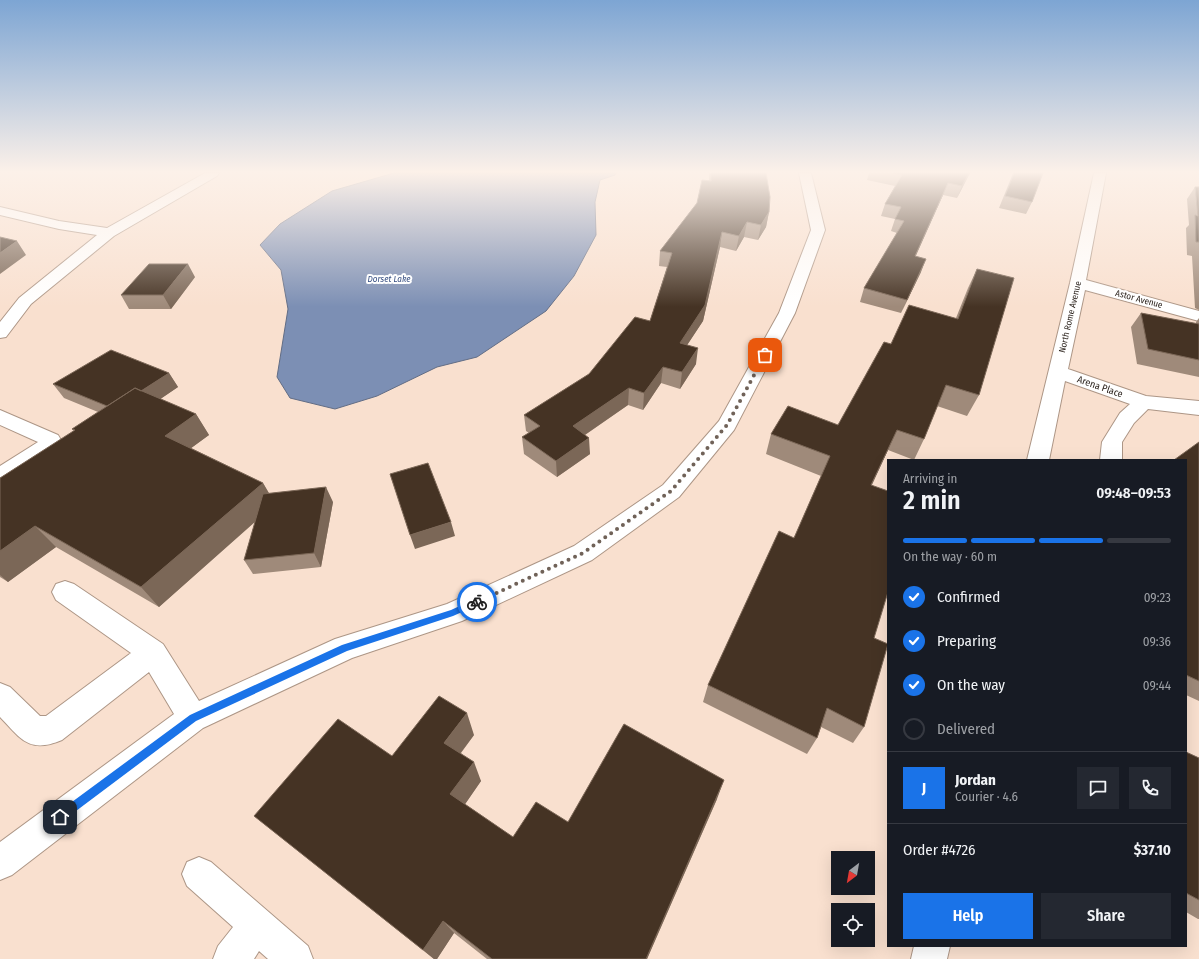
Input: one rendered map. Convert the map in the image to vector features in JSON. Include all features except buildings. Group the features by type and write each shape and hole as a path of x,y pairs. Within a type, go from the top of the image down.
{"street":[{"path":"27,218 59,226 109,233"},
{"path":"0,333 25,301 109,233 135,218"},
{"path":"0,863 193,718 345,648 453,613 583,553 671,491 727,425 787,313 818,230 815,218"},
{"name":"North Rome Avenue","path":"1038,459 1078,283 1091,218"},
{"name":"Astor Avenue","path":"1078,283 1199,316"},
{"name":"Arena Place","path":"1057,372 1144,402 1199,408"},
{"path":"1111,459 1112,442 1127,418 1144,402"},
{"path":"0,477 51,444 51,440 2,418"},
{"path":"65,592 153,653 193,718"},
{"path":"0,697 34,732 51,730 153,653"},
{"path":"199,874 295,959"},
{"path":"231,959 257,925"},
{"path":"929,959 932,947"}],"water":[{"name":"Dorset Lake","path":"290,218 595,218 596,235 574,276 546,311 477,357 437,367 377,396 335,409 290,398 277,377 288,309 281,270 260,245 280,224"}],"way so far":[{"path":"477,602 583,553 671,491 727,425 765,355"}],"route":[{"path":"60,817 193,718 345,648 453,613 477,602"}]}
